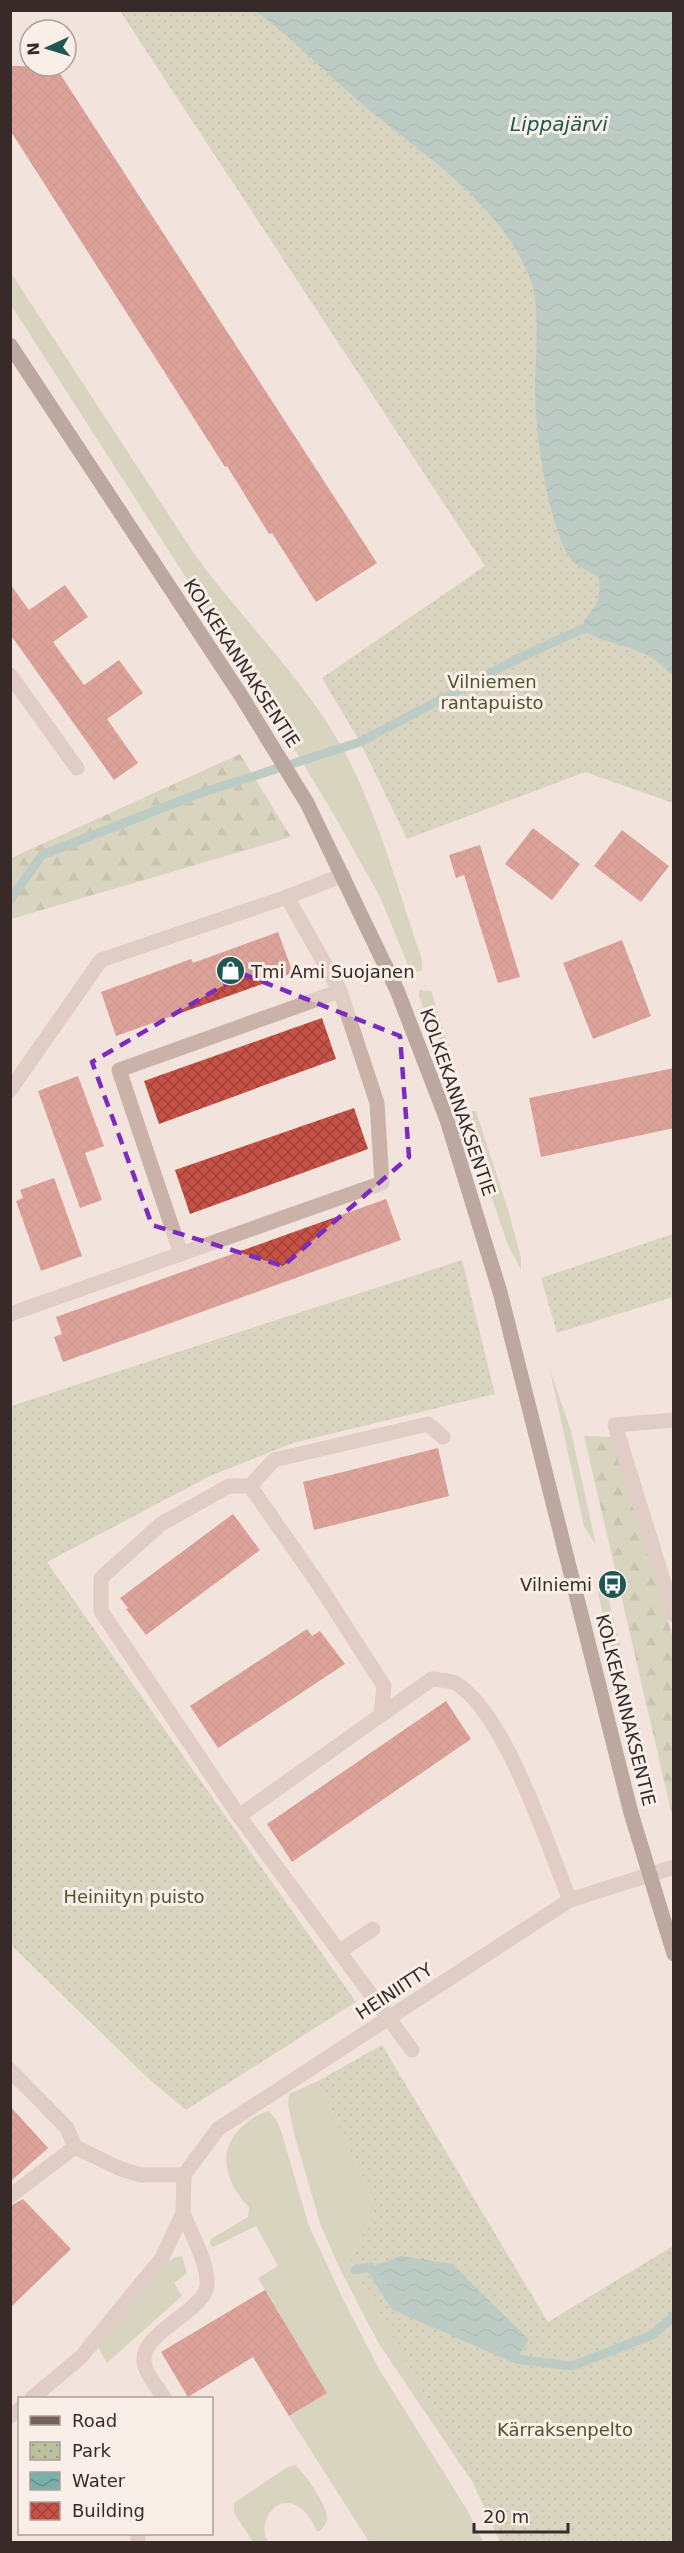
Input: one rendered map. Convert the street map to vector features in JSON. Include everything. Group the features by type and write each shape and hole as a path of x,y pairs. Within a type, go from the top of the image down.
{"main road":[{"name":"KOLKEKANNAKSENTIE","path":"10,345 240,694 307,803 398,990 442,1107 496,1280 649,1875 674,1954"}],"street":[{"path":"10,675 77,768"},
{"path":"10,1090 101,960 287,897 343,874"},
{"path":"10,1314 382,1183 377,1103 340,991 287,897"},
{"path":"182,1254 119,1070 340,991"},
{"path":"674,1420 615,1425 674,1615"},
{"path":"412,2050 239,1816 101,1611 101,1578 161,1524 229,1486 250,1486 273,1461 428,1424 443,1437"},
{"path":"250,1486 317,1582 384,1686 381,1715"},
{"path":"239,1816 432,1679 453,1682 476,1699 512,1758 570,1900"},
{"name":"HEINIITTY","path":"183,2175 218,2129 570,1900 674,1867"},
{"path":"339,1951 373,1929"},
{"path":"10,2070 67,2128 75,2147 121,2169 141,2175 183,2175 183,2212 207,2275 206,2290 192,2307 165,2329 145,2351 144,2365 163,2397"},
{"path":"10,2196 75,2147"},
{"path":"33,2397 81,2358 162,2258 183,2212"}],"highlighted area":[{"path":"243,974 400,1036 409,1157 283,1266 152,1225 92,1062"}],"green space":[{"name":"Vilniemen rantapuisto","path":"120,11 673,11 673,803 585,772 407,839 360,742 322,678 485,566"},
{"path":"11,273 193,552 310,699 344,751 368,801 387,854 422,959 422,970 417,972 408,965 380,897 334,815 269,707 11,305"},
{"path":"240,754 291,837 11,919 11,858"},
{"path":"420,990 431,991 450,1050 430,1024 418,994"},
{"path":"476,1111 509,1213 521,1258 521,1270 508,1245 465,1120 468,1112"},
{"path":"673,1234 673,1297 557,1333 541,1278"},
{"name":"Heiniityn puisto","path":"462,1260 495,1394 293,1443 210,1476 47,1562 356,2002 186,2110 150,2080 11,1945 11,1406"},
{"path":"550,1370 571,1431 596,1545 584,1526"},
{"path":"584,1436 613,1437 673,1638 673,1819"},
{"path":"604,1580 654,1786 641,1765 632,1741 598,1593"},
{"name":"Kärraksenpelto","path":"382,2045 548,2322 673,2246 673,2542 500,2542 473,2483 350,2261 376,2207 318,2081"},
{"path":"318,2081 376,2207 350,2261 473,2483 379,2344 340,2269 321,2226 288,2105 289,2094"},
{"path":"269,2111 276,2119 281,2131 309,2226 344,2301 379,2369 466,2508 483,2542 369,2542 289,2416 327,2393 258,2278 278,2266 256,2226 213,2247 210,2244 211,2239 248,2217 249,2207 229,2177 227,2155 235,2134 253,2118"},
{"path":"182,2256 187,2273 174,2283 182,2296 107,2363 98,2347 167,2263 175,2257"},
{"path":"295,2465 320,2498 326,2513 326,2524 320,2531 317,2531 303,2510 292,2504 284,2503 271,2511 267,2518 265,2534 268,2542 253,2542 234,2513 234,2503 286,2468"}],"water":[{"name":"Lippajärvi","path":"255,11 673,11 673,675 647,655 593,636 582,629 599,598 599,578 573,561 564,547 549,502 535,398 536,303 531,281 517,252 499,225 478,201"},
{"path":"401,2256 452,2264 529,2340 516,2359 395,2306 370,2267"}],"building":[{"path":"10,66 18,66 18,78 63,78 377,563 316,602 272,533 269,534 227,466 225,467 10,130"},
{"path":"10,584 29,610 65,585 88,617 53,642 84,685 119,660 143,693 107,719 138,763 114,780 10,634"},
{"path":"533,828 580,864 552,900 505,864"},
{"path":"622,830 669,866 641,902 594,866"},
{"path":"480,845 520,977 498,983 464,875 456,878 449,855"},
{"path":"278,932 293,973 116,1036 101,992 191,959 193,963"},
{"path":"622,940 651,1016 593,1039 563,963"},
{"path":"322,1018 336,1059 159,1124 144,1081"},
{"path":"674,1068 674,1128 541,1157 529,1098"},
{"path":"78,1076 104,1146 85,1153 102,1200 80,1208 38,1091"},
{"path":"354,1108 368,1149 190,1214 175,1170"},
{"path":"54,1178 82,1256 41,1271 16,1201 23,1198 20,1190"},
{"path":"386,1199 401,1240 63,1362 54,1337 62,1334 56,1317"},
{"path":"438,1448 449,1496 314,1530 303,1482"},
{"path":"233,1514 260,1550 146,1635 120,1598"},
{"path":"307,1629 312,1636 320,1631 345,1664 218,1748 190,1706"},
{"path":"446,1701 471,1739 292,1862 267,1824"},
{"path":"10,2106 48,2148 10,2182"},
{"path":"23,2199 71,2249 10,2308 10,2206"},
{"path":"265,2290 327,2393 289,2416 253,2357 188,2397 161,2352"}],"waterway":[{"path":"10,900 42,855 198,794 360,742 519,658 582,629"},
{"path":"355,2270 370,2267 395,2306 516,2359 572,2366 652,2335 674,2316"}],"place":[{"name":"Tmi Ami Suojanen","path":"230,971"},
{"name":"Vilniemi","path":"613,1584"}]}
